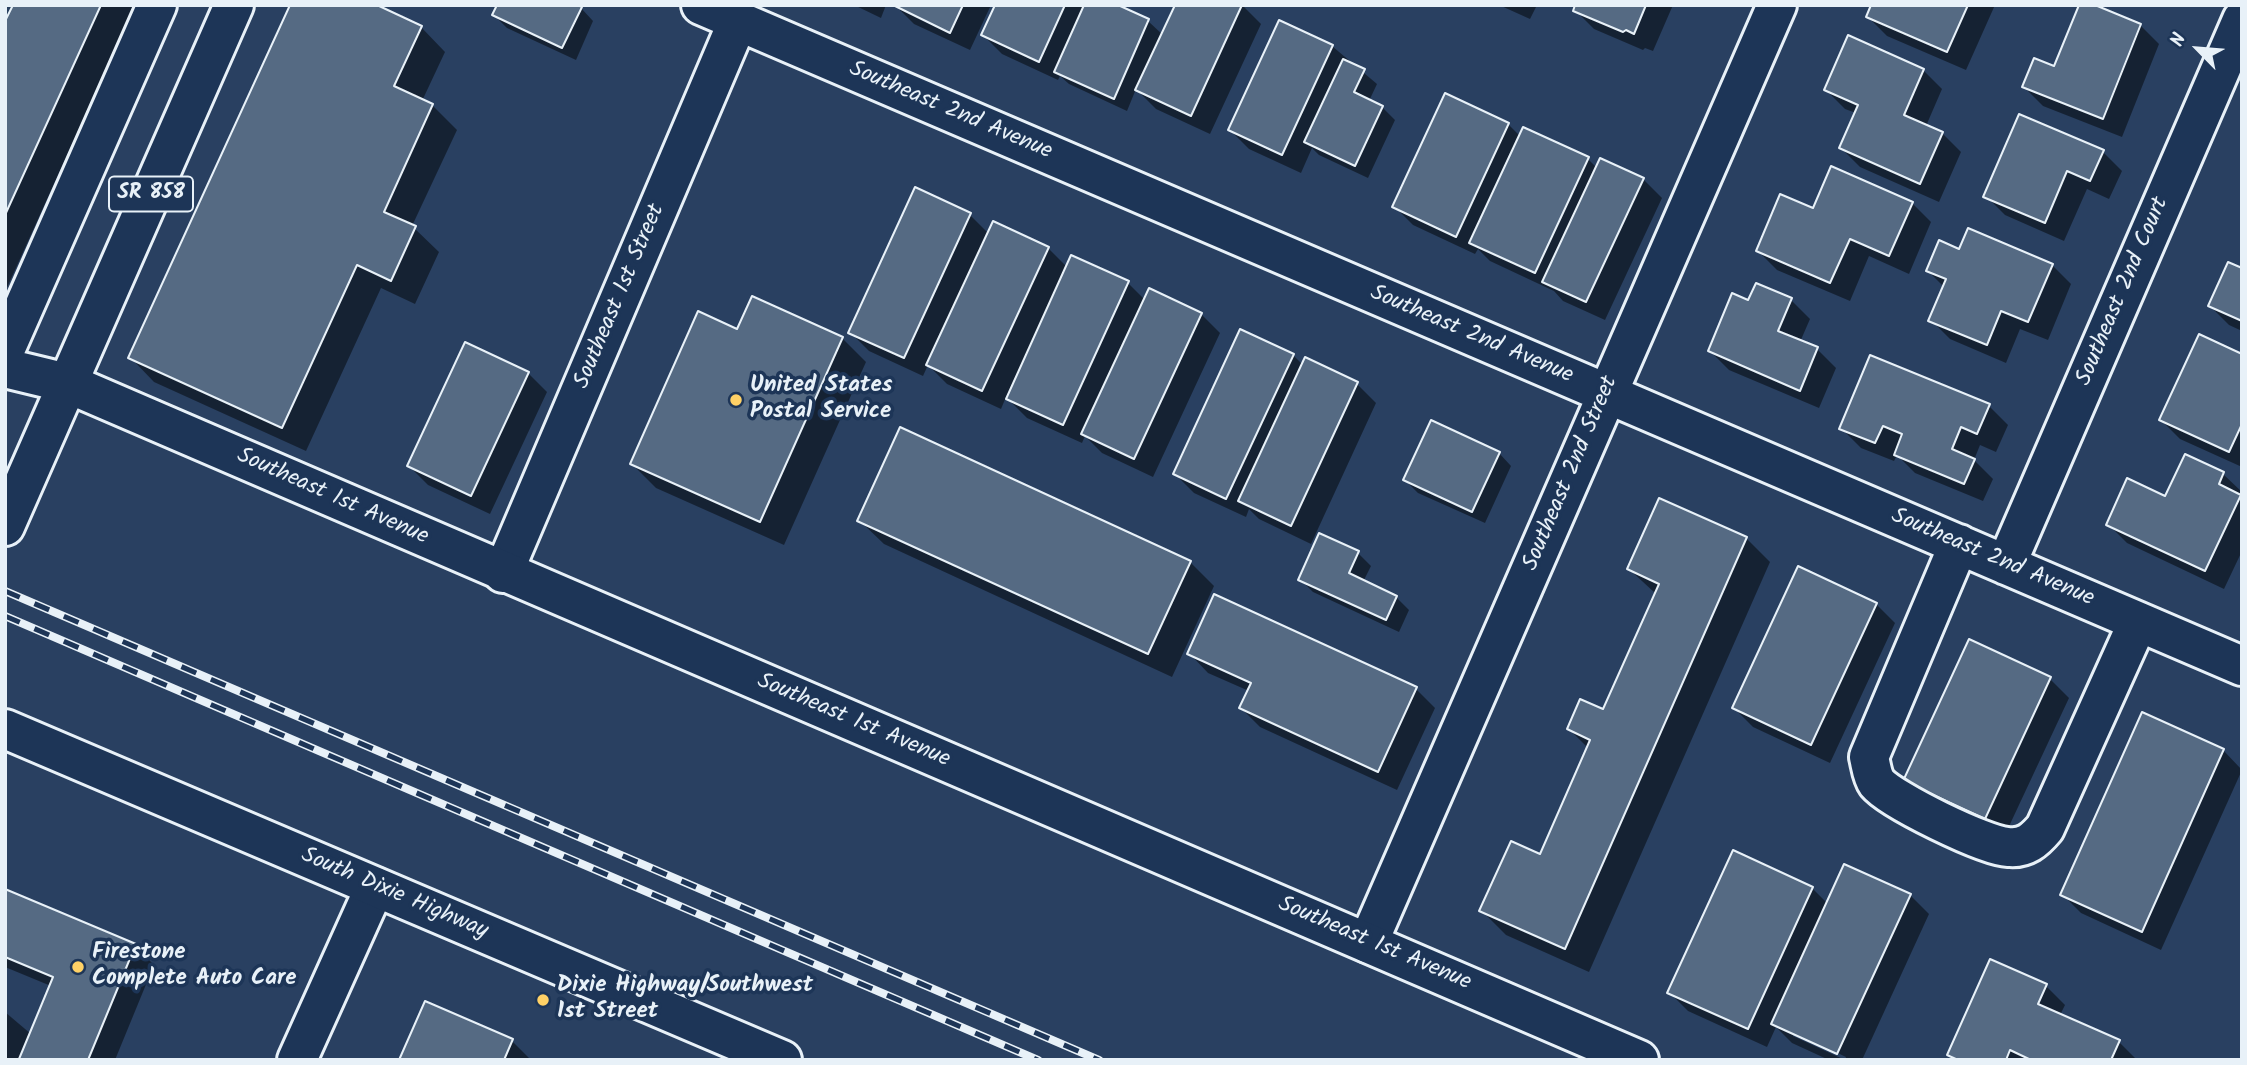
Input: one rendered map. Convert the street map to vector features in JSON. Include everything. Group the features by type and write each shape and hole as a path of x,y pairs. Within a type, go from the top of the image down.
{"street":[{"name":"SR 858","path":"5,350 157,5"},
{"name":"SR 858","path":"5,526 234,5"},
{"name":"Southeast 2nd Avenue","path":"701,5 2242,666"},
{"name":"Southeast 2nd Street","path":"1368,943 1777,5"},
{"name":"Southeast 2nd Court","path":"2006,565 2242,20"},
{"name":"Southeast 1st Street","path":"503,573 738,21"},
{"name":"Southeast 1st Avenue","path":"5,368 67,383 1639,1060"},
{"path":"1959,544 1869,757 1875,780 1890,795 1969,834 2007,848 2032,843 2045,828 2138,622"},
{"name":"South Dixie Highway","path":"5,729 782,1060"},
{"path":"297,1060 374,887"}],"building":[{"path":"13,5 101,5 5,215 5,21"},
{"path":"290,5 377,5 422,26 394,86 433,104 384,212 416,226 391,281 357,265 282,428 128,358"},
{"path":"497,5 582,7 562,48 492,15"},
{"path":"893,5 963,5 950,33"},
{"path":"995,5 1065,5 1039,62 981,35"},
{"path":"1084,5 1118,5 1149,19 1114,99 1054,72"},
{"path":"1175,5 1242,5 1191,116 1135,90"},
{"path":"1575,5 1646,5 1634,34 1573,11"},
{"path":"1871,5 1968,5 1947,52 1866,17"},
{"path":"2079,5 2095,5 2141,24 2103,119 2022,87 2034,58 2054,66"},
{"path":"1279,20 1333,45 1282,155 1228,130"},
{"path":"1848,35 1924,69 1904,115 1943,132 1920,184 1839,148 1858,105 1824,90"},
{"path":"1343,59 1365,69 1354,92 1383,106 1355,166 1304,142"},
{"path":"1445,93 1509,123 1456,237 1392,207"},
{"path":"2019,114 2104,150 2090,181 2067,171 2045,223 1983,197"},
{"path":"1523,127 1589,157 1535,273 1469,243"},
{"path":"1600,158 1644,178 1586,302 1542,282"},
{"path":"1831,166 1913,202 1889,256 1850,239 1830,283 1756,251 1780,194 1813,208"},
{"path":"915,187 971,213 904,358 848,333"},
{"path":"993,221 1049,247 982,391 926,365"},
{"path":"1968,228 2053,264 2028,322 2001,311 1987,345 1928,321 1946,279 1926,271 1939,240 1959,249"},
{"path":"1071,255 1129,281 1063,425 1006,399"},
{"path":"2228,262 2242,268 2242,321 2208,306"},
{"path":"1756,283 1792,298 1778,331 1818,347 1800,391 1708,351 1732,293 1748,300"},
{"path":"1149,288 1202,313 1134,459 1081,434"},
{"name":"United States Postal Service","path":"752,296 843,337 760,522 630,464 698,311 737,329"},
{"path":"1240,329 1294,354 1226,499 1173,474"},
{"path":"2199,334 2242,354 2242,424 2229,452 2159,420"},
{"path":"465,342 529,372 471,496 407,466"},
{"path":"1870,355 1990,404 1977,434 1961,427 1952,449 1975,459 1964,484 1894,455 1902,434 1883,426 1875,443 1839,429"},
{"path":"1305,357 1358,382 1291,526 1238,501"},
{"path":"1431,420 1500,452 1472,512 1403,480"},
{"path":"900,427 1191,561 1148,654 857,521"},
{"path":"2185,454 2224,472 2219,484 2241,495 2205,571 2106,525 2127,478 2165,496"},
{"path":"1659,498 1747,537 1565,949 1479,911 1511,841 1540,854 1590,740 1567,729 1580,699 1603,709 1659,584 1627,569"},
{"path":"1319,533 1359,551 1349,573 1397,596 1386,620 1298,580"},
{"path":"1798,566 1877,603 1811,745 1732,708"},
{"path":"1214,594 1417,687 1378,772 1239,708 1251,683 1187,654"},
{"path":"1969,639 2051,677 1985,819 1903,781"},
{"path":"2142,712 2224,749 2142,932 2060,895"},
{"path":"1733,850 1813,887 1748,1029 1667,993"},
{"path":"1844,864 1911,894 1837,1054 1771,1024"},
{"name":"Firestone Complete Auto Care","path":"5,889 136,944 88,1060 19,1059 53,977 5,957"},
{"path":"1990,959 2047,984 2038,1004 2120,1040 2111,1060 2031,1060 2010,1050 2006,1060 1958,1060 1947,1055"},
{"path":"425,1001 513,1039 504,1060 399,1060"}],"railway":[{"path":"5,591 1099,1060"},
{"path":"5,616 1038,1060"}],"place":[{"name":"United States Postal Service","path":"736,400"},
{"name":"Firestone Complete Auto Care","path":"78,967"},
{"name":"Dixie Highway/Southwest 1st Street","path":"543,1000"}]}
